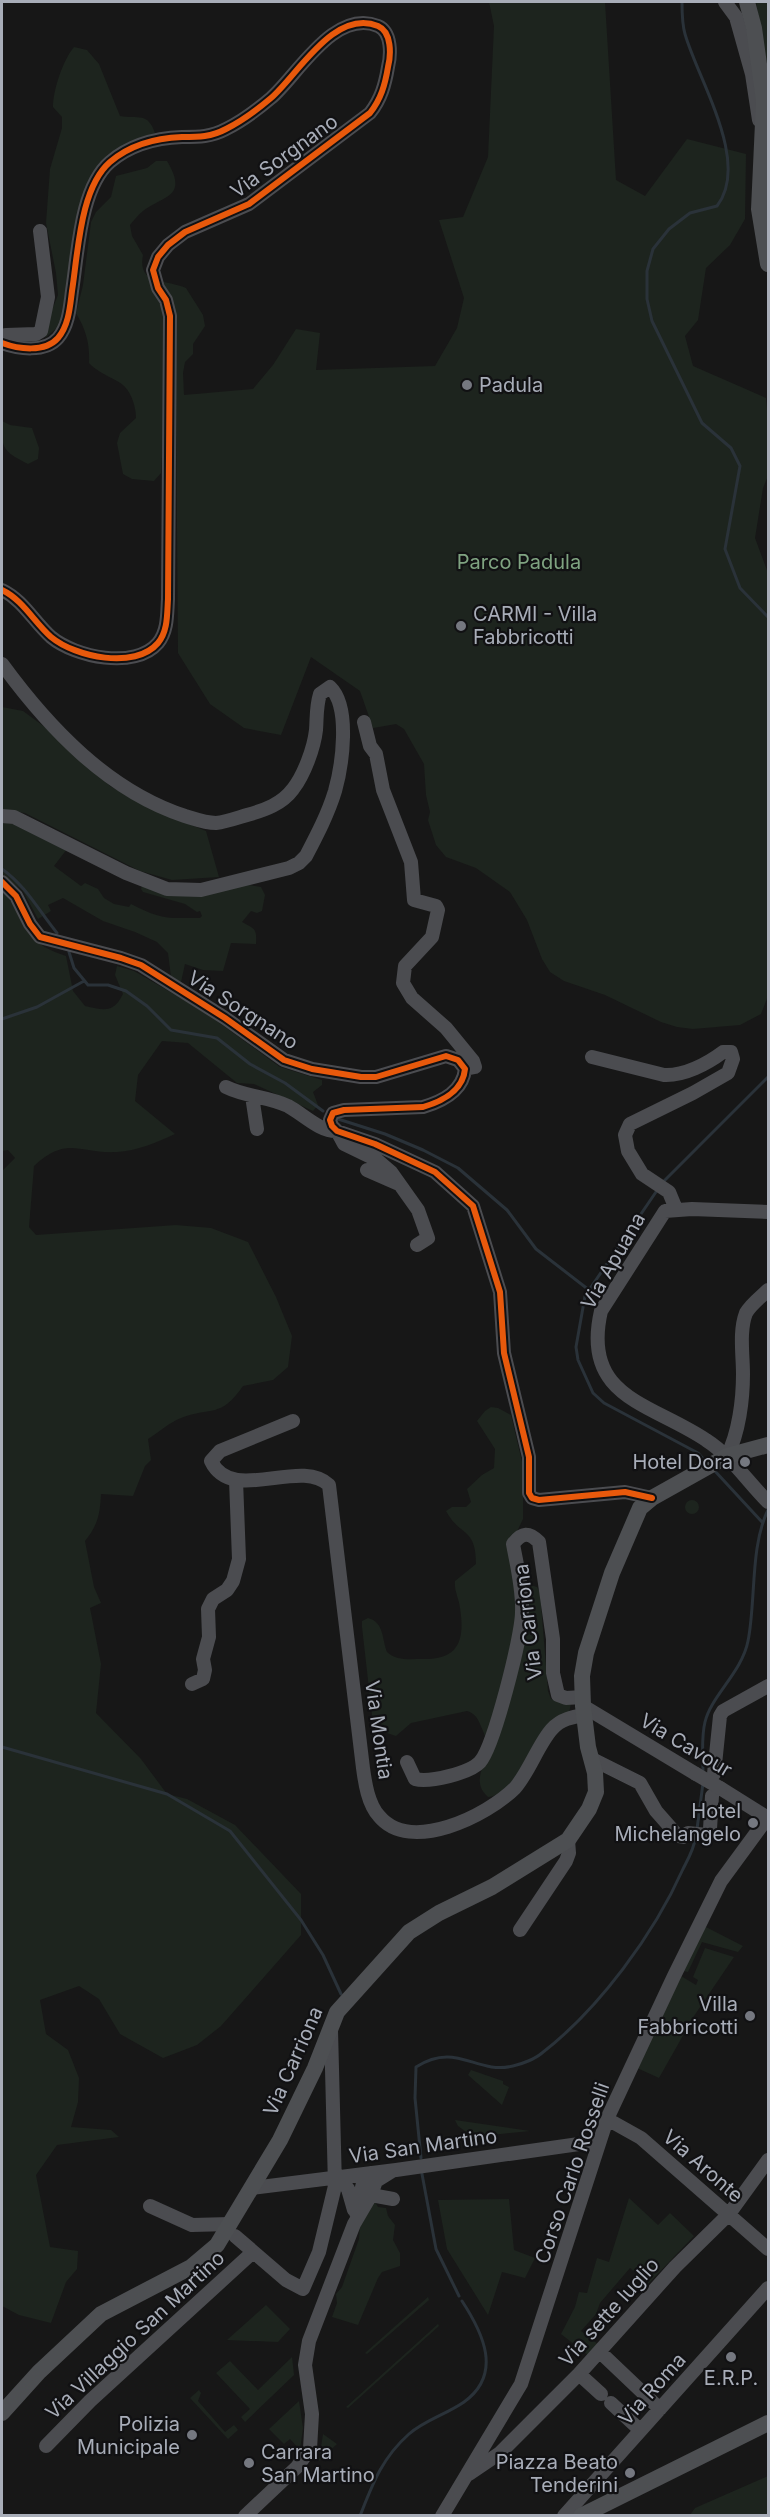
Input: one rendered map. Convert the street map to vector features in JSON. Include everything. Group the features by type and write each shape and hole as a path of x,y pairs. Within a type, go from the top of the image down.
{"main road":[{"path":"747,2 764,101 759,209 768,264"},
{"name":"Via Carriona","path":"2,2413 39,2372 101,2314 191,2267 232,2230 315,2068 337,2012 345,2000 409,1932 439,1913 492,1887 568,1840 590,1809 596,1792 584,1706 582,1676 586,1653 605,1593 637,1514 640,1508 652,1498 723,1458 759,1445"},
{"path":"581,2516 768,2422"}],"street":[{"path":"725,2 736,17 752,74 757,118 763,122"},
{"name":"Via Sorgnano","path":"2,590 12,595 51,637 69,648 93,656 124,658 150,651 158,642 165,630 170,316 153,270 158,257 168,245 185,232 249,204 370,113 382,95 389,62 384,29 376,25 357,25 330,37 313,50 273,97 226,129 205,138 158,139 135,146 110,163 92,186 82,224 68,317 58,337 50,344 31,348 3,343"},
{"path":"3,343 3,336 6,335 36,334 41,331 48,297 40,231"},
{"path":"158,606 162,582 167,573"},
{"path":"2,664 34,704 74,746 118,783 172,812 201,821 216,823 234,819 283,802 295,787 309,755 316,730 315,709 320,694 330,687 342,707 342,737 341,763 335,792 306,856 289,868 226,885 201,890 167,889 126,873 14,817 2,816"},
{"path":"364,722 370,746 376,754 383,790 411,862 414,900 436,906 438,910 432,937 405,966 403,983 412,998 446,1028 473,1061 475,1067 465,1068 461,1084 450,1095 435,1103 423,1107 344,1110 333,1113 330,1120 344,1144 377,1160 391,1172 418,1210 427,1229 428,1238 417,1245"},
{"name":"Via Sorgnano","path":"2,882 16,896 30,924 40,937 141,965 216,1012 284,1060 312,1069 361,1077 376,1077 446,1056 458,1060 465,1068"},
{"name":"Via Apuana","path":"592,1057 664,1076 674,1076 683,1074 723,1052 731,1052 733,1059 728,1073 630,1124 625,1135 628,1151 646,1177 669,1192 676,1209 664,1211 601,1311 597,1330 597,1349 606,1374 621,1392 707,1440 768,1502"},
{"path":"226,1087 252,1096 269,1098 288,1106 328,1131 334,1128 435,1172 473,1206 500,1292 504,1353 529,1457 529,1493 532,1498 539,1500 625,1492 652,1498"},
{"path":"252,1096 257,1129"},
{"path":"367,1170 400,1185"},
{"path":"676,1209 768,1212"},
{"path":"723,1458 732,1446 737,1426 743,1378 743,1329 746,1314 768,1290"},
{"path":"192,1684 202,1679 205,1670 203,1659 209,1637 208,1609 213,1599 227,1590 233,1581 239,1559 236,1480 218,1473 211,1461 220,1451 293,1421"},
{"path":"737,1426 744,1439 759,1445"},
{"name":"Via Montia","path":"236,1480 311,1476 324,1479 329,1485 366,1787 378,1816 393,1828 400,1831 418,1832 445,1828 493,1806 516,1787 550,1730 584,1706"},
{"name":"Via Carriona","path":"407,1762 415,1779 425,1782 450,1776 479,1762 491,1742 519,1642 522,1588 513,1544 518,1537 525,1534 532,1535 539,1542 553,1639 553,1673 558,1695 584,1706"},
{"path":"714,1774 720,1716 723,1711 768,1686"},
{"name":"Via Cavour","path":"584,1706 696,1773 716,1792 768,1817"},
{"path":"592,1759 640,1783 656,1811 678,1836 708,1832 716,1792"},
{"name":"Corso Carlo Rosselli","path":"442,2516 521,2384 607,2119 721,1881 768,1817"},
{"name":"Via Carriona","path":"520,1930 566,1861 569,1853 568,1840"},
{"path":"150,2206 192,2224 232,2230 252,2253 286,2280 303,2289 319,2252 337,2177 331,2028"},
{"name":"Via Aronte","path":"607,2119 641,2138 768,2249"},
{"name":"Via San Martino","path":"252,2188 394,2171 600,2141"},
{"name":"Via sette luglio","path":"465,2477 500,2453 579,2374 675,2267 729,2214 768,2160"},
{"path":"245,2516 297,2467 310,2449 312,2414 305,2365 314,2325 354,2224 371,2195 376,2181 394,2171"},
{"path":"354,2224 361,2190 371,2173"},
{"path":"337,2177 348,2189 354,2207 354,2224"},
{"path":"333,2195 342,2197 354,2207"},
{"path":"371,2195 393,2199"},
{"name":"Via Villaggio San Martino","path":"46,2446 90,2401 252,2253"},
{"name":"Via Roma","path":"564,2516 768,2288"},
{"path":"600,2352 660,2409"},
{"path":"579,2374 640,2430"}],"green space":[{"name":"Parco Padula","path":"489,2 605,2 616,180 645,196 687,139 746,154 745,219 730,245 706,268 698,320 685,336 693,366 766,398 768,421 768,476 763,488 755,538 768,573 768,996 761,1014 740,1025 693,1029 677,1027 661,1022 605,995 564,981 550,972 542,959 527,920 510,892 476,868 446,857 436,845 428,820 430,812 426,795 424,764 404,729 396,724 373,728 360,691 311,657 281,735 244,728 210,704 178,653 176,402 164,424 161,473 154,481 132,479 123,474 117,443 120,433 136,418 133,401 130,393 122,384 89,363 87,337 76,313 83,285 91,222 96,212 111,197 116,176 147,168 156,161 167,161 173,173 174,189 171,194 143,211 130,225 132,236 143,255 144,272 154,279 186,288 203,315 205,326 193,344 193,354 185,362 184,395 253,389 273,365 296,329 320,333 316,370 435,366 457,328 464,298 439,220 463,217 488,157 494,26"},
{"path":"756,2 768,2 768,70"},
{"path":"74,47 87,50 99,64 120,116 146,119 155,133 106,156 92,175 67,305 57,328 46,337 42,335 58,295 46,223 50,169 62,128 62,117 53,107 53,100 63,67"},
{"path":"2,421 10,425 32,428 39,448 38,459 28,464 13,456 5,448 2,438"},
{"path":"2,707 23,711 53,733 110,786 155,810 206,831 219,877 172,880 140,871 25,813 2,809"},
{"path":"2,822 23,826 67,849 54,866 81,886 85,883 98,889 104,898 114,904 129,907 131,904 165,917 200,918 202,916 200,911 197,912 185,904 143,892 142,886 156,891 249,885 261,887 265,895 262,911 257,913 251,911 242,922 254,929 256,944 231,943 223,971 203,970 185,964 181,982 171,977 168,953 157,942 103,921 63,898 48,905 51,911 38,919 23,891 2,874"},
{"path":"2,892 10,900 24,926 35,940 66,956 73,991 85,1006 112,1008 123,994 115,975 117,966 134,971 203,1011 280,1067 322,1080 322,1085 313,1092 318,1105 313,1111 254,1084 237,1083 188,1043 162,1041 138,1075 135,1101 175,1134 147,1146 117,1152 65,1148 56,1151 34,1166 29,1227 36,1235 176,1225 211,1228 248,1242 276,1297 292,1336 288,1367 273,1380 243,1386 228,1403 221,1407 181,1418 148,1439 151,1460 145,1466 133,1496 101,1494 98,1519 85,1541 94,1587 101,1603 90,1608 101,1664 96,1713 141,1759 167,1794 187,1799 235,1825 301,1894 301,1935 221,2026 197,2045 163,2058 120,2034 99,1999 79,1986 40,2000 46,2034 68,2050 79,2078 78,2102 71,2127 111,2130 119,2137 57,2145 36,2175 50,2247 78,2251 77,2269 66,2282 51,2323 19,2315 2,2306 2,1171 15,1158 8,1150 2,1151"},
{"path":"491,1407 511,1415 523,1466 523,1519 511,1544 524,1583 537,1587 540,1592 548,1691 551,1699 571,1703 569,1713 519,1775 497,1794 488,1797 480,1785 487,1747 486,1741 479,1722 472,1713 467,1711 411,1723 396,1736 384,1732 373,1724 362,1621 368,1618 377,1623 387,1652 399,1658 444,1656 457,1646 461,1619 455,1581 476,1564 470,1538 446,1511 452,1507 466,1507 471,1502 467,1489 482,1475 494,1468 495,1449 477,1421"},
{"path":"689,1500 695,1500 699,1507 695,1514 689,1514 685,1510 685,1504"},
{"path":"704,1926 743,1946 738,1952 702,1942 688,1972 683,1971"},
{"path":"705,1948 734,1957 694,2016 659,2078 637,2068 681,1976 696,1985 698,1980 693,1977"},
{"path":"471,2070 503,2081 503,2084 509,2087 502,2105 468,2075"},
{"path":"455,2120 530,2131 473,2137 458,2126"},
{"path":"629,2198 658,2225 670,2213 694,2236 648,2284 630,2268 600,2303 596,2314 581,2331 599,2345 589,2356 561,2334 575,2307 579,2292 587,2293 597,2258 609,2262"},
{"path":"509,2199 514,2250 535,2258 525,2278 502,2272 488,2315 447,2249 438,2200"},
{"path":"374,2200 378,2207 386,2208 388,2216 395,2225 393,2240 400,2253 400,2266 382,2272 358,2325 332,2317 337,2303 336,2294 342,2287 359,2239 360,2224"},
{"path":"428,2297 429,2300 367,2354 365,2353"},
{"path":"266,2305 290,2329 278,2342 227,2340"},
{"path":"438,2324 439,2326 348,2408 346,2407"},
{"path":"292,2357 294,2375 245,2422 241,2417 250,2409 216,2373 230,2361 258,2390"},
{"path":"199,2390 201,2393 198,2401 225,2432 234,2425 238,2430 228,2439 190,2398"},
{"path":"299,2401 303,2428 300,2450 290,2439 284,2444 269,2429"},
{"path":"323,2434 337,2444 319,2461"},
{"path":"768,2476 768,2515 690,2515 695,2508"}],"waterway":[{"path":"682,2 685,34 719,121 725,144 728,167 726,188 717,206 690,213 669,229 653,249 647,271 647,299 652,321 702,423 731,448 740,466 725,549 740,588 768,617"},
{"path":"2,869 25,891 57,933"},
{"path":"69,952 74,968 88,985 108,985 126,991 147,1006 171,1030 217,1038 250,1064 285,1083 323,1111"},
{"path":"2,1019 37,1007 84,981"},
{"path":"661,1184 768,1077"},
{"path":"338,1119 385,1134 458,1168 507,1210 536,1249 589,1290"},
{"path":"658,1189 585,1296 576,1347 578,1360 593,1393 604,1403 698,1453 705,1461"},
{"path":"714,1470 762,1522"},
{"path":"703,1773 704,1728 708,1712 740,1663 748,1641 758,1540 768,1510"},
{"path":"2,1747 167,1794 230,1831 301,1920 323,1955 341,1994"},
{"path":"697,1829 703,1783"},
{"path":"421,2158 415,2098 416,2067 443,2057 500,2068 520,2064 542,2053 584,2015 604,1993 641,1944 671,1894 695,1839"},
{"path":"422,2174 436,2249 459,2296"},
{"path":"360,2516 379,2472 400,2443 422,2425 464,2402 476,2391 483,2379 486,2366 482,2340 477,2326 462,2301"}],"cycle path":[{"path":"2,343 23,348 39,348 53,343 62,333 70,309 86,204 100,173 110,162 144,143 205,136 226,129 250,115 271,98 332,35 346,27 362,23 383,29 388,38 389,62 382,91 370,113 249,204 185,232 168,245 158,257 153,270 170,316 168,599 164,633 158,643 148,651 135,656 105,658 89,655 51,637 22,605 2,590"},
{"path":"2,882 16,896 30,924 40,937 141,965 225,1018 284,1060 312,1069 361,1077 376,1077 446,1056 458,1060 465,1069 463,1077 456,1089 438,1102 423,1107 344,1110 333,1113 330,1120 332,1126 337,1131 375,1144 435,1172 473,1206 500,1292 504,1353 529,1457 529,1493 532,1498 539,1500 625,1492 652,1498"}],"place":[{"name":"Padula","path":"467,385"},
{"name":"CARMI - Villa Fabbricotti","path":"461,626"},
{"name":"Hotel Dora","path":"745,1462"},
{"name":"Hotel Michelangelo","path":"753,1823"},
{"name":"Villa Fabbricotti","path":"750,2016"},
{"name":"E.R.P.","path":"731,2357"},
{"name":"Polizia Municipale","path":"192,2435"},
{"name":"Carrara San Martino","path":"249,2463"},
{"name":"Piazza Beato Tenderini","path":"630,2473"}]}
